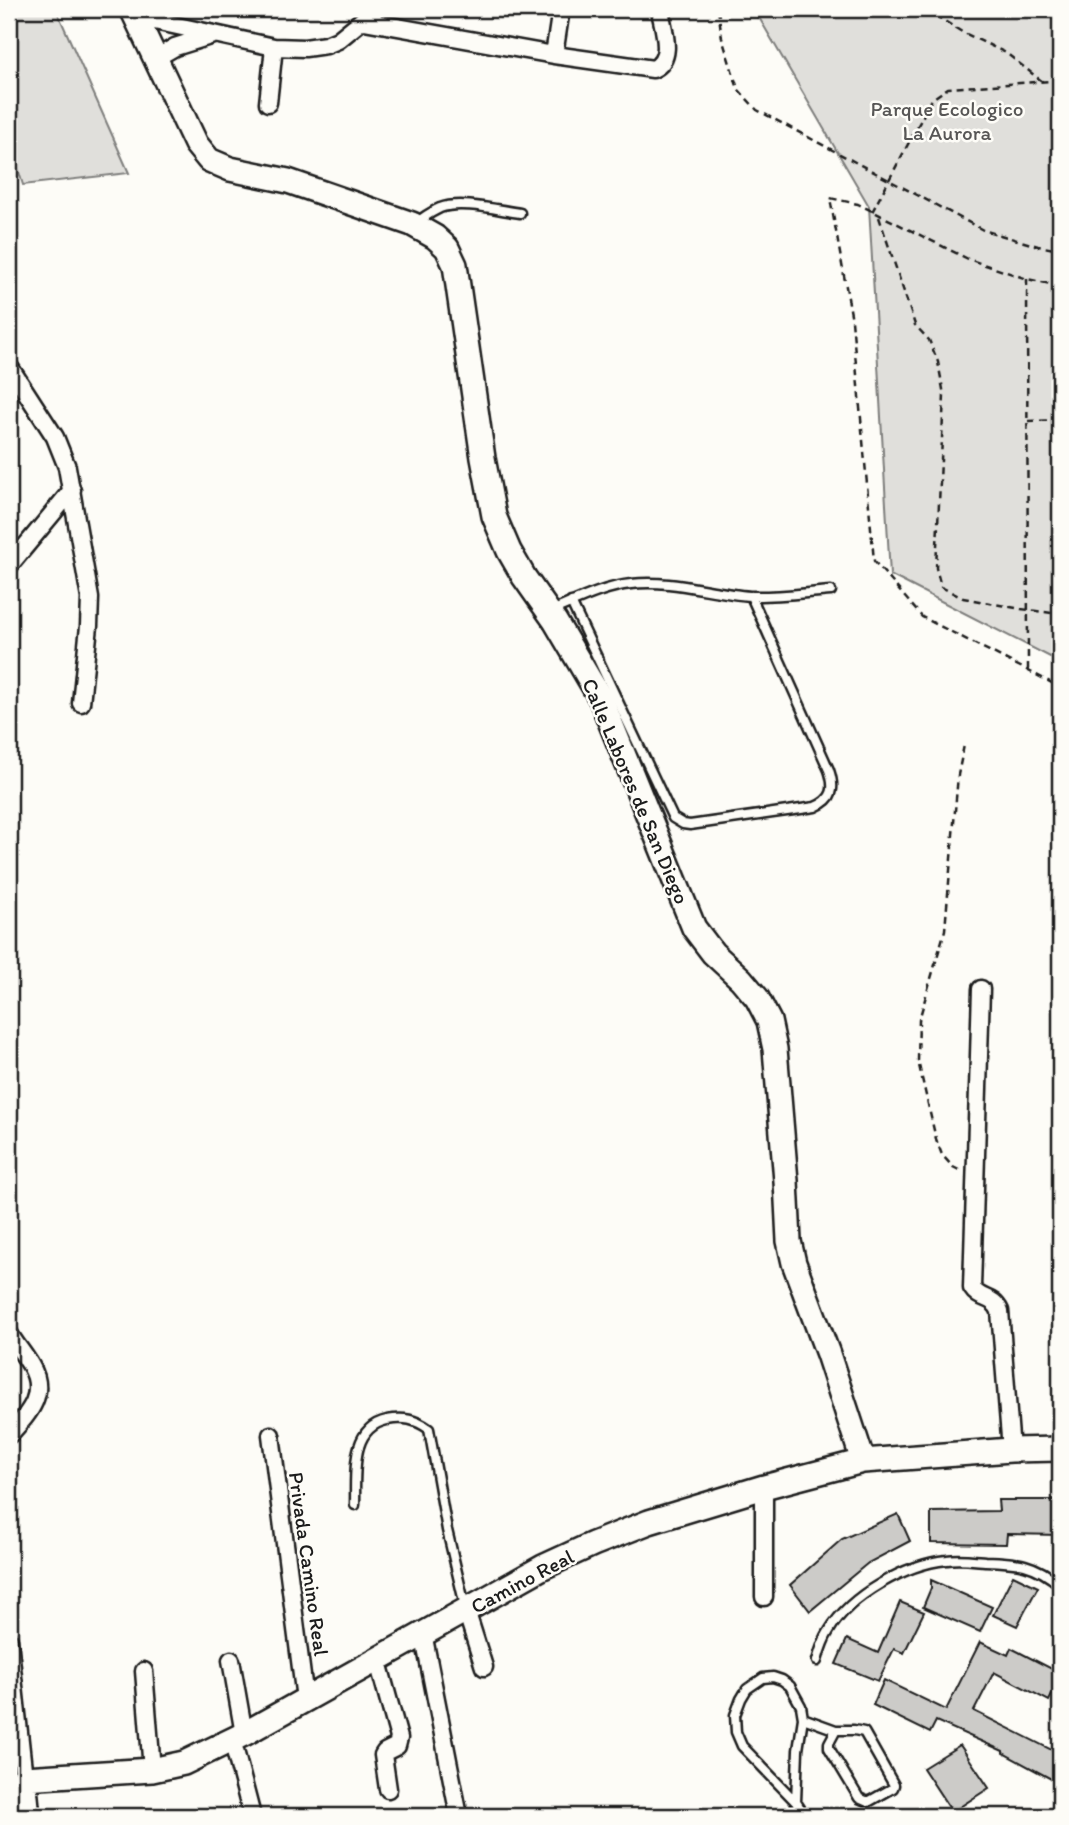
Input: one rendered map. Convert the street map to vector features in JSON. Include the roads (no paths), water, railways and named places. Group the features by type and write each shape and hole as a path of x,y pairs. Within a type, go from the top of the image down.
{"street":[{"path":"134,13 274,47 305,48 338,40 376,9"},
{"path":"554,55 561,9"},
{"path":"364,20 554,55 653,69 660,66 667,54 660,10"},
{"path":"134,13 156,58 175,47 215,34"},
{"path":"268,103 274,47"},
{"name":"Calle Labores de San Diego","path":"156,58 196,144 209,160 230,169 288,181 412,224 435,237 447,248 455,265 494,516 524,577 549,612 601,699 694,928 713,953 757,998 769,1021 775,1049 791,1252 863,1461"},
{"path":"9,366 55,437 72,490 90,598 81,703"},
{"path":"9,566 72,490"},
{"path":"981,989 972,1288 975,1294 993,1300 1000,1311 1011,1450"},
{"path":"9,1333 32,1367 37,1391 28,1414 9,1435"},
{"name":"Privada Camino Real","path":"271,1435 306,1699"},
{"name":"Camino Real","path":"16,1779 152,1770 184,1763 306,1699 543,1567 649,1522 764,1487 863,1461 1060,1449"},
{"path":"764,1487 764,1597"},
{"path":"466,1609 484,1667"},
{"path":"423,1633 459,1816"},
{"path":"9,1650 16,1779 28,1816"},
{"path":"377,1658 400,1738 397,1746 383,1755 388,1789"},
{"path":"231,1660 238,1736 252,1816"},
{"path":"144,1671 152,1770"}],"lane":[{"path":"412,224 439,208 449,206 464,205 520,213"},
{"path":"549,612 616,586 635,583 679,585 751,596 831,591"},
{"path":"571,602 673,818 690,825 815,807 831,797 829,770 751,596"},
{"path":"355,1505 357,1452 361,1438 369,1429 379,1422 409,1419 418,1421 429,1429 447,1530 466,1609"},
{"path":"817,1661 830,1629 840,1615 863,1595 920,1565 948,1559 1017,1563 1039,1569 1060,1585"},
{"path":"796,1802 798,1750 803,1718 801,1706 790,1686 782,1680 763,1678 747,1689 735,1715 736,1732 742,1746 796,1802 805,1816"},
{"path":"803,1718 836,1730 864,1732 894,1785 893,1788 868,1802 859,1798 829,1748 836,1730"}],"park label":[{"name":"Parque Ecologico La Aurora","path":"947,120"}]}
